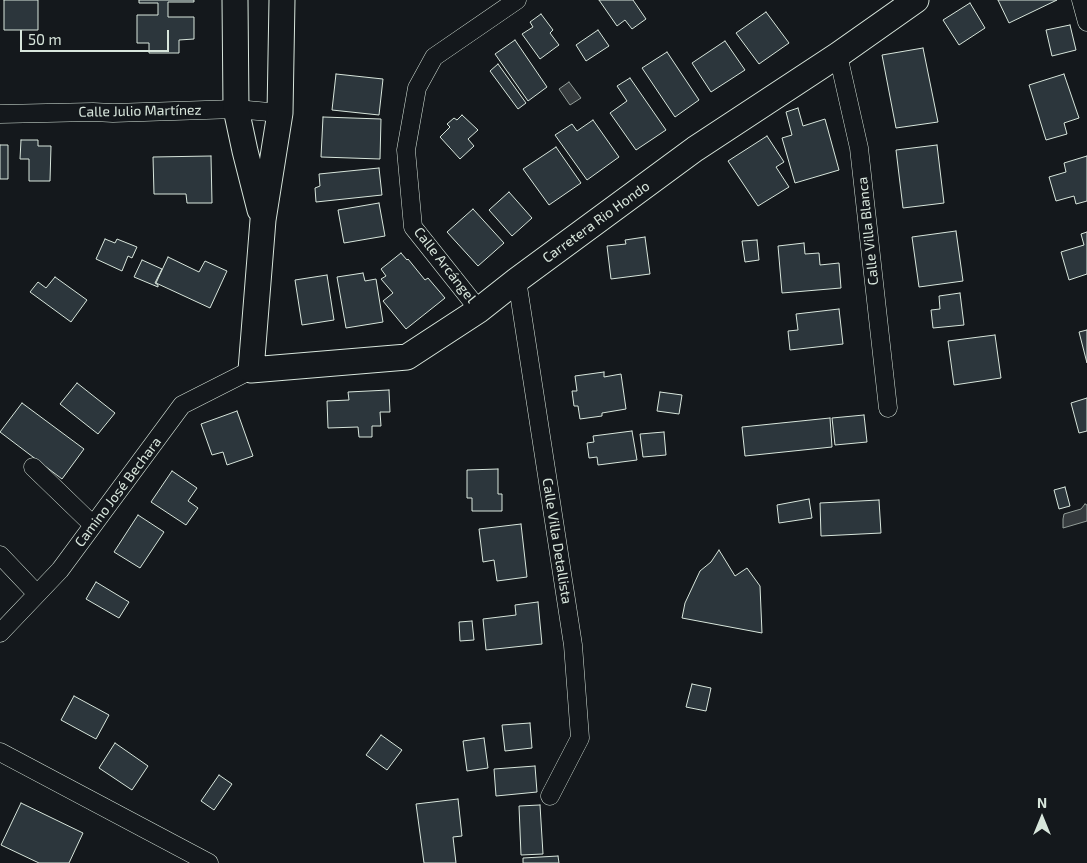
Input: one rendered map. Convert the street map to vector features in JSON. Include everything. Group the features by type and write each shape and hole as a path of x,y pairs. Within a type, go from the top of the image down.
{"street":[{"path":"235,0 236,109 263,220"},
{"path":"251,370 263,220 280,112 282,0"},
{"name":"Calle Arcángel","path":"479,310 413,227 406,150 417,88 434,57 517,0"},
{"name":"Carretera Rio Hondo","path":"251,370 407,356 479,310 695,149 838,55 916,0"},
{"path":"1081,0 1087,22"},
{"name":"Calle Villa Blanca","path":"838,55 859,148 888,408"},
{"name":"Calle Julio Martínez","path":"0,114 236,109 280,112"},
{"name":"Calle Villa Detallista","path":"517,280 573,645 580,738 550,796"},
{"name":"Camino José Bechara","path":"0,633 60,570 182,406 251,370"},
{"path":"33,467 93,524"},
{"path":"0,555 37,594"},
{"path":"0,752 208,863"}],"shaded area":[{"path":"569,82 581,98 570,105 559,89"},
{"path":"1085,504 1087,505 1087,521 1063,528 1064,514 1081,509"}],"building":[{"path":"4,0 38,0 38,30 4,30"},
{"path":"139,0 194,0 194,2 168,2 168,17 194,17 194,39 179,40 179,53 149,53 149,43 137,43 137,15 158,15 158,3 139,3"},
{"path":"599,0 633,0 646,19 632,29 625,20 617,26"},
{"path":"998,0 1057,0 1009,23"},
{"path":"970,3 985,28 959,45 943,20"},
{"path":"766,12 789,43 759,64 736,33"},
{"path":"541,14 553,30 550,33 559,45 540,59 522,34 533,27 530,22"},
{"path":"1070,25 1076,50 1052,56 1046,30"},
{"path":"598,30 609,46 586,61 576,45"},
{"path":"515,40 547,87 528,101 495,54"},
{"path":"725,41 745,70 711,92 692,63"},
{"path":"923,48 938,122 896,128 882,55"},
{"path":"667,52 699,100 675,117 642,68"},
{"path":"498,64 526,103 518,109 490,71"},
{"path":"336,74 383,79 379,115 332,110"},
{"path":"1064,74 1079,118 1064,123 1067,134 1046,140 1029,85"},
{"path":"630,78 666,130 636,150 610,113 627,101 617,86"},
{"path":"798,108 803,126 825,119 839,170 795,183 782,138 792,135 786,112"},
{"path":"462,115 478,130 468,139 474,146 460,159 440,137 450,127 447,124 454,118 457,120"},
{"path":"323,117 381,119 380,159 321,157"},
{"path":"593,120 619,157 587,180 555,135 572,124 577,131"},
{"path":"767,136 784,162 776,167 789,187 758,206 728,161"},
{"path":"21,140 38,140 38,146 51,146 50,181 29,181 29,159 20,159"},
{"path":"0,145 8,145 8,179 0,179"},
{"path":"937,145 944,203 903,208 896,150"},
{"path":"556,147 581,183 549,205 523,169"},
{"path":"211,156 212,203 187,203 186,194 154,194 153,157"},
{"path":"1087,156 1087,201 1076,204 1074,196 1056,201 1049,177 1066,172 1064,163"},
{"path":"379,168 382,195 316,202 315,188 320,186 319,174"},
{"path":"509,192 532,218 512,236 489,210"},
{"path":"379,203 385,236 344,243 338,210"},
{"path":"473,209 504,243 478,266 447,232"},
{"path":"956,231 963,281 919,287 912,237"},
{"path":"1087,232 1087,274 1069,280 1061,252 1084,245 1081,234"},
{"path":"645,237 650,274 611,279 607,246 626,244 625,240"},
{"path":"105,239 115,243 117,239 137,247 132,258 128,256 122,271 96,259"},
{"path":"757,240 759,260 745,262 742,241"},
{"path":"804,243 805,254 819,253 820,265 839,263 841,288 782,293 778,246"},
{"path":"401,253 425,280 428,278 445,298 406,329 383,301 393,293 381,279 386,276 381,269"},
{"path":"168,257 199,272 205,261 227,271 210,308 156,283"},
{"path":"142,260 162,269 155,283 158,287 134,277"},
{"path":"363,273 365,281 376,279 383,322 346,328 337,277"},
{"path":"327,275 334,320 302,325 295,280"},
{"path":"55,277 87,300 71,322 30,292 38,282 46,288"},
{"path":"960,293 964,325 933,328 931,310 940,309 939,296"},
{"path":"839,309 843,344 790,350 788,331 798,330 796,314"},
{"path":"1087,330 1087,363 1079,332"},
{"path":"995,335 1001,378 954,385 948,341"},
{"path":"604,372 604,377 621,374 626,409 602,413 602,416 580,419 578,406 574,406 572,391 577,391 575,376"},
{"path":"77,383 115,413 98,434 60,404"},
{"path":"389,390 390,412 380,412 381,426 372,426 372,437 359,437 358,427 328,428 327,401 349,400 348,392"},
{"path":"660,392 682,395 679,414 657,411"},
{"path":"1087,398 1087,431 1079,433 1071,403"},
{"path":"22,403 84,449 62,479 0,432"},
{"path":"237,411 253,456 227,465 223,452 212,455 201,424"},
{"path":"864,415 867,442 835,445 832,418"},
{"path":"830,418 832,447 745,456 742,427"},
{"path":"632,431 637,460 598,465 597,457 589,458 587,443 594,442 593,436"},
{"path":"664,432 666,455 643,457 640,434"},
{"path":"498,469 498,494 502,494 502,511 472,511 472,498 467,498 467,470"},
{"path":"172,471 197,488 188,501 198,508 186,525 151,502"},
{"path":"1065,487 1070,506 1059,509 1054,490"},
{"path":"809,499 812,518 779,523 777,505"},
{"path":"879,500 881,533 821,536 820,503"},
{"path":"138,515 164,532 140,568 114,552"},
{"path":"521,524 527,577 497,581 494,560 483,562 479,529"},
{"path":"719,550 735,576 747,568 760,586 762,633 682,618 685,603 700,571 711,562"},
{"path":"96,582 129,602 119,618 86,599"},
{"path":"538,602 542,644 486,650 483,619 516,615 515,605"},
{"path":"472,621 474,640 460,641 459,622"},
{"path":"692,684 711,688 706,711 686,707"},
{"path":"74,696 109,715 96,739 61,720"},
{"path":"530,723 532,748 505,751 502,725"},
{"path":"381,735 402,750 387,770 366,755"},
{"path":"484,738 488,768 467,771 463,741"},
{"path":"115,743 148,766 132,790 99,768"},
{"path":"535,766 537,792 496,796 494,769"},
{"path":"219,775 232,784 214,810 201,801"},
{"path":"458,799 462,836 453,837 456,863 424,863 416,804"},
{"path":"21,803 83,833 69,863 39,863 1,845"},
{"path":"540,805 543,854 521,855 519,806"},
{"path":"558,856 559,863 523,863 523,858"}]}
